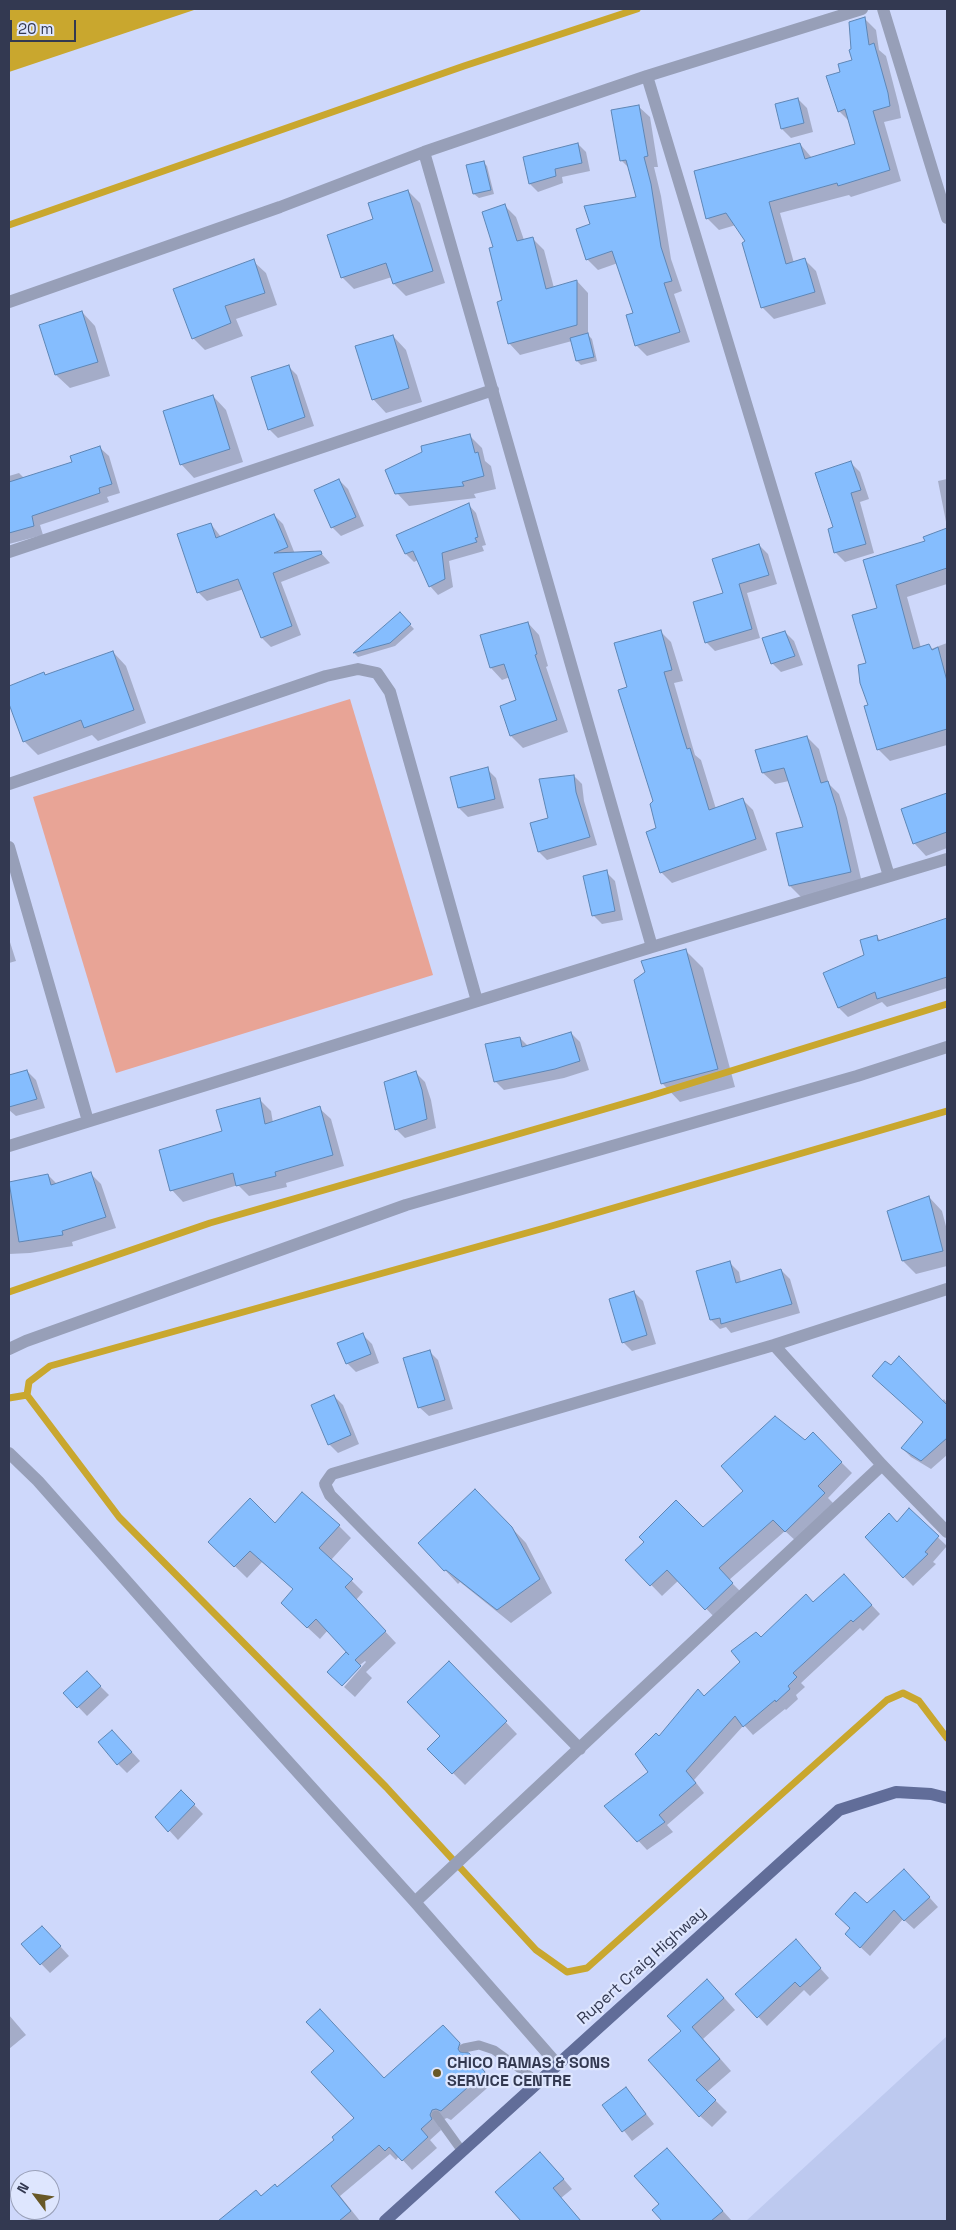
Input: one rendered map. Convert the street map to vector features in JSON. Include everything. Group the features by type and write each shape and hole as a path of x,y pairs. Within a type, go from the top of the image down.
{"main road":[{"name":"Rupert Craig Highway","path":"385,2221 839,1810 896,1792 931,1794 947,1798"}],"street":[{"path":"9,302 280,206 424,152 647,76 862,9"},
{"path":"883,9 947,218"},
{"path":"647,76 889,876"},
{"path":"424,152 652,947"},
{"path":"9,552 493,390"},
{"path":"9,784 326,676 358,669 377,673 390,692 477,1001"},
{"path":"9,847 88,1121"},
{"path":"9,1146 652,947 947,859"},
{"path":"9,1349 26,1341 406,1205 857,1076 947,1047"},
{"path":"580,1749 330,1495 324,1484 332,1474 774,1345 947,1289"},
{"path":"774,1345 882,1466 947,1532"},
{"path":"9,1454 38,1481 415,1902 557,2064"},
{"path":"415,1902 882,1466"}],"lane":[{"path":"464,2048 479,2045 494,2050 537,2082"},
{"path":"436,2115 462,2151"}],"shaded area":[{"path":"9,9 197,9 9,72"},
{"path":"350,699 433,975 116,1073 33,797"},
{"path":"947,2036 947,2221 746,2221"}],"building":[{"path":"865,17 869,45 874,43 888,93 890,106 873,111 890,170 838,186 837,183 769,202 786,264 805,258 815,292 761,308 742,243 745,241 726,213 706,219 694,171 800,143 805,159 855,144 845,109 838,112 826,76 840,72 838,64 852,60 849,50 851,49 849,22"},
{"path":"798,98 804,123 781,129 775,104"},
{"path":"639,105 648,156 644,157 651,184 661,247 672,281 664,283 680,332 635,346 626,315 633,313 612,251 586,260 576,229 590,224 584,206 636,197 626,160 620,161 611,110"},
{"path":"578,143 582,163 555,169 556,176 529,184 523,157"},
{"path":"484,161 491,190 473,194 466,165"},
{"path":"408,190 433,271 393,284 386,263 341,278 327,235 373,219 368,203"},
{"path":"505,204 517,241 533,237 546,289 577,280 577,325 508,344 497,302 502,300 489,248 493,247 482,212"},
{"path":"254,259 265,293 225,306 231,323 192,339 173,289"},
{"path":"82,311 98,362 55,375 39,325"},
{"path":"588,333 594,357 576,361 570,338"},
{"path":"393,335 409,388 372,400 355,346"},
{"path":"289,365 305,417 268,430 251,377"},
{"path":"213,395 230,449 180,465 163,411"},
{"path":"470,434 475,453 478,452 484,476 462,482 464,486 395,494 385,470 422,452 421,446"},
{"path":"100,446 112,484 99,488 100,493 32,516 34,526 9,533 9,482 72,462 70,456"},
{"path":"851,461 861,490 851,493 866,544 834,553 828,529 833,527 815,473"},
{"path":"339,479 356,517 331,528 314,490"},
{"path":"469,503 478,537 475,538 477,542 442,553 445,579 429,587 413,551 405,554 396,535"},
{"path":"274,514 288,547 274,553 321,551 322,554 273,573 292,626 261,638 238,579 197,593 177,534 211,523 216,538"},
{"path":"947,528 947,568 896,585 913,649 929,644 932,650 938,647 947,681 947,729 877,750 864,706 868,705 860,683 858,665 866,663 852,615 877,608 863,560 925,541 923,537"},
{"path":"759,544 769,575 739,584 752,629 705,643 693,602 723,593 712,559"},
{"path":"400,612 411,624 390,643 353,653"},
{"path":"528,622 537,654 535,655 557,720 510,736 500,706 516,700 504,664 490,668 480,635"},
{"path":"661,630 672,670 664,672 687,749 690,748 709,810 743,798 756,839 660,873 646,832 656,828 650,804 653,801 618,690 627,687 614,643"},
{"path":"785,631 795,656 771,664 762,638"},
{"path":"113,651 134,710 84,728 81,720 23,742 9,704 9,686 44,672 45,675"},
{"path":"807,736 821,783 828,781 836,806 851,872 789,886 776,833 803,827 784,768 762,773 755,750"},
{"path":"488,767 495,799 458,808 450,777"},
{"path":"574,775 576,792 590,837 538,852 530,823 548,818 539,779"},
{"path":"947,793 947,832 913,844 901,809"},
{"path":"607,870 615,911 592,916 583,876"},
{"path":"947,918 947,977 877,999 875,992 838,1008 823,973 864,955 860,940 877,935 878,941"},
{"path":"686,949 718,1069 661,1084 634,980 645,972 641,961"},
{"path":"571,1032 580,1061 555,1069 494,1082 485,1044 520,1037 522,1047"},
{"path":"27,1070 37,1099 9,1107 9,1075"},
{"path":"416,1071 422,1090 427,1119 395,1130 384,1082"},
{"path":"260,1098 265,1124 320,1106 333,1155 275,1172 276,1176 236,1186 233,1173 170,1191 159,1150 222,1131 216,1110"},
{"path":"91,1172 106,1217 62,1231 63,1235 19,1242 9,1182 48,1174 51,1185"},
{"path":"929,1196 943,1251 902,1261 887,1211"},
{"path":"730,1261 736,1283 781,1269 792,1304 721,1324 720,1318 710,1320 696,1271"},
{"path":"634,1291 647,1335 622,1343 609,1299"},
{"path":"363,1333 371,1354 346,1364 337,1343"},
{"path":"430,1350 445,1400 418,1408 403,1358"},
{"path":"899,1356 947,1405 947,1438 921,1461 901,1448 923,1422 872,1376 885,1361 891,1365"},
{"path":"334,1395 351,1435 328,1445 311,1405"},
{"path":"775,1416 805,1440 813,1432 842,1462 818,1486 825,1493 785,1532 773,1520 719,1568 733,1583 705,1610 667,1570 650,1586 625,1560 644,1542 639,1537 676,1500 703,1527 743,1491 721,1466"},
{"path":"475,1489 512,1527 540,1579 497,1610 446,1570 444,1571 418,1543"},
{"path":"302,1492 340,1525 319,1548 353,1579 345,1587 386,1631 355,1660 361,1666 342,1686 327,1672 346,1652 349,1655 316,1619 307,1628 281,1603 293,1589 250,1551 234,1567 208,1542 250,1498 275,1523"},
{"path":"909,1508 939,1536 925,1552 928,1554 903,1578 865,1537 889,1513 897,1522"},
{"path":"844,1574 872,1605 853,1622 851,1620 793,1673 797,1677 788,1686 790,1689 776,1702 775,1700 743,1727 735,1716 686,1771 696,1783 659,1815 665,1822 637,1842 604,1806 648,1772 635,1754 656,1733 659,1736 698,1689 704,1696 740,1662 731,1651 756,1632 761,1637 806,1594 813,1602"},
{"path":"449,1661 507,1721 452,1774 427,1749 440,1736 407,1702"},
{"path":"87,1671 101,1686 77,1708 63,1693"},
{"path":"112,1730 132,1752 117,1765 98,1742"},
{"path":"181,1790 195,1804 168,1832 155,1817"},
{"path":"904,1869 930,1897 904,1921 894,1910 860,1948 845,1934 850,1928 835,1914 855,1892 867,1903"},
{"path":"42,1926 61,1946 40,1965 21,1944"},
{"path":"796,1939 821,1968 800,1987 795,1982 757,2018 735,1994"},
{"path":"707,1979 724,1998 692,2027 720,2059 696,2080 716,2100 699,2117 648,2060 681,2031 667,2016"},
{"path":"320,2009 384,2078 443,2025 460,2043 458,2049 460,2052 469,2053 485,2072 441,2111 432,2110 430,2115 432,2119 421,2129 428,2137 402,2161 389,2147 385,2151 379,2145 331,2186 351,2211 339,2221 218,2221 256,2190 261,2196 275,2184 277,2187 334,2140 332,2137 354,2118 311,2072 334,2051 306,2022"},
{"path":"626,2087 646,2114 622,2132 602,2105"},
{"path":"667,2148 723,2211 711,2221 662,2221 652,2210 659,2204 634,2176"},
{"path":"540,2152 564,2179 553,2188 581,2221 521,2221 495,2192"}],"waterway":[{"path":"9,225 464,66 637,9"},
{"path":"9,1292 210,1223 650,1096 947,1004"},
{"path":"947,1111 548,1227 50,1366 29,1382 27,1395 119,1517 386,1787 536,1950 567,1972 587,1968 887,1700 903,1693 919,1701 947,1738"},
{"path":"9,1398 27,1395"}],"place":[{"name":"CHICO RAMAS & SONS SERVICE CENTRE","path":"437,2073"}]}
